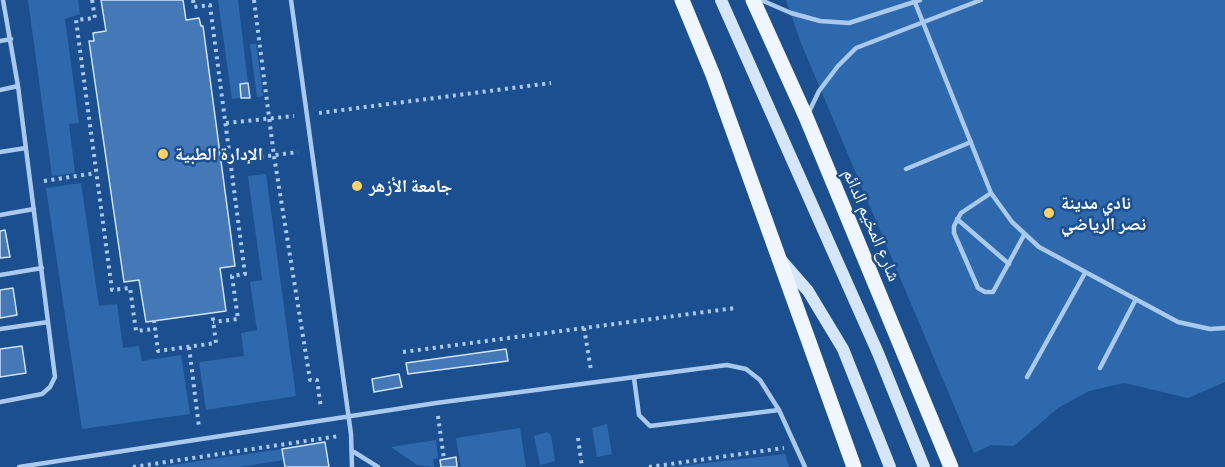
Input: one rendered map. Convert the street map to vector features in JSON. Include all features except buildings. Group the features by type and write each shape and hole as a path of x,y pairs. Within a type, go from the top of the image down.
{"main road":[{"path":"682,0 713,75 854,467"},
{"path":"721,0 878,353 924,467"},
{"name":"شارع المخيم الدائم","path":"753,0 806,117 951,467"},
{"path":"778,257 808,291 838,339 890,467"}],"lane":[{"path":"0,402 32,398 42,394 50,387 55,377 18,86 3,0"},
{"path":"291,0 354,452 352,467"},
{"path":"761,0 791,13 820,21 849,23 917,1 923,23 991,193 1000,208 1024,235 1039,247 1085,273 1178,322 1210,329 1225,328"},
{"path":"806,117 819,91 838,66 856,48 981,0"},
{"path":"0,41 11,39"},
{"path":"0,90 18,86"},
{"path":"906,169 971,142"},
{"path":"0,152 26,148"},
{"path":"991,193 961,213 954,233 978,288 985,292 993,292 1024,235"},
{"path":"0,215 34,209"},
{"path":"957,219 1009,264"},
{"path":"0,275 42,268"},
{"path":"1028,377 1085,273"},
{"path":"1100,368 1136,299"},
{"path":"0,329 48,322"},
{"path":"19,467 436,403 736,366 760,380 779,410 805,467"},
{"path":"634,378 639,415 650,426 779,410"},
{"path":"354,452 378,467"}],"path":[{"path":"92,0 95,18 76,20 112,291 130,288 136,332 155,329"},
{"path":"193,0 194,7 210,5 245,274 232,276 238,319 213,322"},
{"path":"254,0 274,156 310,380 317,380 323,420"},
{"path":"226,123 551,83"},
{"path":"231,161 312,150"},
{"path":"31,183 96,173"},
{"path":"403,352 735,308"},
{"path":"154,320 158,351 189,347 216,343 212,312"},
{"path":"584,328 592,383"},
{"path":"189,347 203,456"},
{"path":"436,403 444,459"},
{"path":"133,467 351,434"},
{"path":"578,438 582,467"},
{"path":"649,467 797,446"}],"shaded area":[{"path":"28,0 78,0 80,14 65,19 79,123 69,124 75,173 52,176"},
{"path":"218,0 238,0 248,83 240,84 241,98 232,99"},
{"name":"نادي مدينة نصر الرياضي","path":"786,0 1225,0 1225,382 1188,398 1124,383 1089,391 1058,408 1014,446 991,445 974,453 801,43"},
{"path":"250,44 256,44 263,96 257,97"},
{"path":"266,174 296,396 206,410 199,362 244,356 241,333 257,330 250,282 262,280 248,176"},
{"path":"81,183 99,306 117,304 123,348 139,346 142,361 181,355 190,414 82,429 46,188"},
{"path":"607,424 612,454 597,457 592,428"},
{"path":"520,428 526,467 461,467 456,438"},
{"path":"547,432 551,435 555,461 540,465 534,436"},
{"path":"436,440 438,458 433,459 434,467 417,465 391,447"},
{"path":"282,449 284,460 239,467 159,467"},
{"path":"785,454 789,467 672,467"}],"place":[{"name":"الإدارة الطبية","path":"163,154"},
{"name":"جامعة الأزهر","path":"357,186"},
{"name":"نادي مدينة نصر الرياضي","path":"1049,213"}]}
